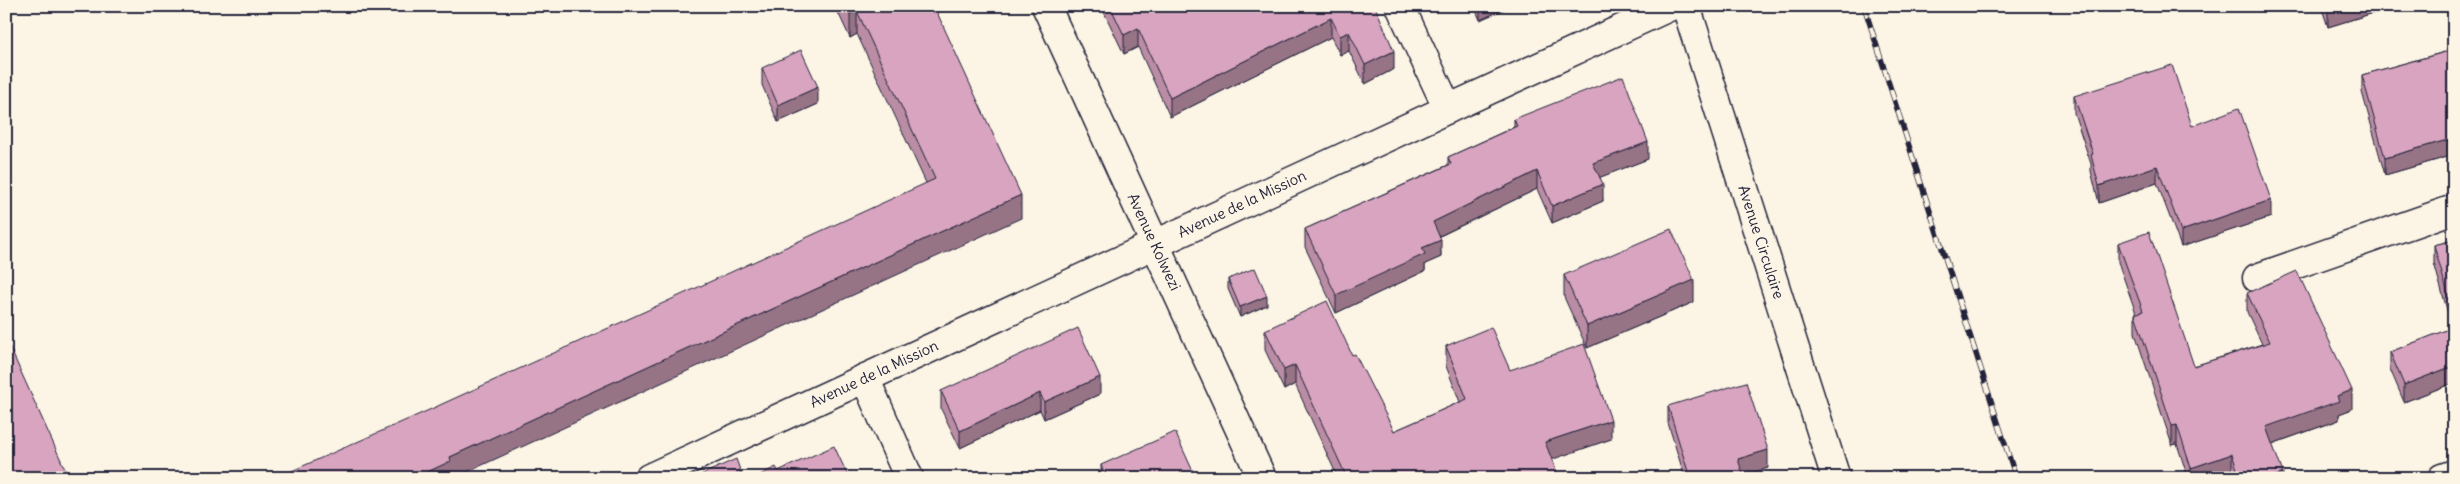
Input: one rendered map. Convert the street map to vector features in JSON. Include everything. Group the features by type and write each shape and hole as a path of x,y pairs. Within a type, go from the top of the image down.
{"street":[{"name":"Avenue Kolwezi","path":"1046,6 1262,478"},
{"path":"1400,6 1448,109"},
{"name":"Avenue de la Mission","path":"649,478 1670,6"},
{"name":"Avenue Circulaire","path":"1686,6 1836,478"},
{"path":"2256,278 2454,209"},
{"path":"865,378 909,478"},
{"path":"2442,478 2454,474"}],"building":[{"path":"846,6 934,6 1021,195 450,457 451,461 414,478 276,478 935,179 857,11 850,14"},
{"path":"1110,6 1375,6 1394,51 1365,65 1349,32 1340,36 1331,18 1170,98 1138,28 1124,35"},
{"path":"2454,47 2454,138 2385,158 2362,75 2449,51 2448,48"},
{"path":"801,50 818,87 778,105 762,68"},
{"path":"2172,65 2192,126 2239,108 2271,200 2181,231 2157,166 2099,186 2091,155 2093,154 2074,96"},
{"path":"1623,76 1648,142 1593,163 1603,184 1552,206 1537,171 1433,222 1441,240 1422,248 1425,254 1336,295 1305,229 1451,164 1448,157 1517,126 1514,119"},
{"path":"1671,229 1694,280 1587,326 1564,275"},
{"path":"2149,232 2194,366 2270,342 2247,293 2297,271 2352,390 2337,396 2339,401 2266,427 2283,473 2270,478 2240,478 2232,454 2191,468 2177,425 2172,426 2135,314 2143,311 2118,243"},
{"path":"2454,240 2454,316 2434,245"},
{"path":"1255,268 1267,296 1240,307 1228,279"},
{"path":"1327,301 1352,355 1355,354 1394,431 1467,399 1446,346 1491,327 1510,370 1584,344 1611,420 1545,442 1559,478 1347,478 1295,365 1284,370 1265,330"},
{"path":"2454,327 2454,368 2453,366 2404,385 2390,352"},
{"path":"1078,328 1100,377 1044,402 1040,393 960,431 941,391"},
{"path":"6,339 69,478 7,478 6,476"},
{"path":"1746,382 1768,450 1738,459 1744,478 1690,478 1668,406"},
{"path":"1175,432 1196,478 1106,478 1101,465"},
{"path":"834,446 849,478 754,478 776,467 778,471"},
{"path":"736,459 743,478 694,478"}],"railway":[{"path":"1864,6 2016,478"}]}
